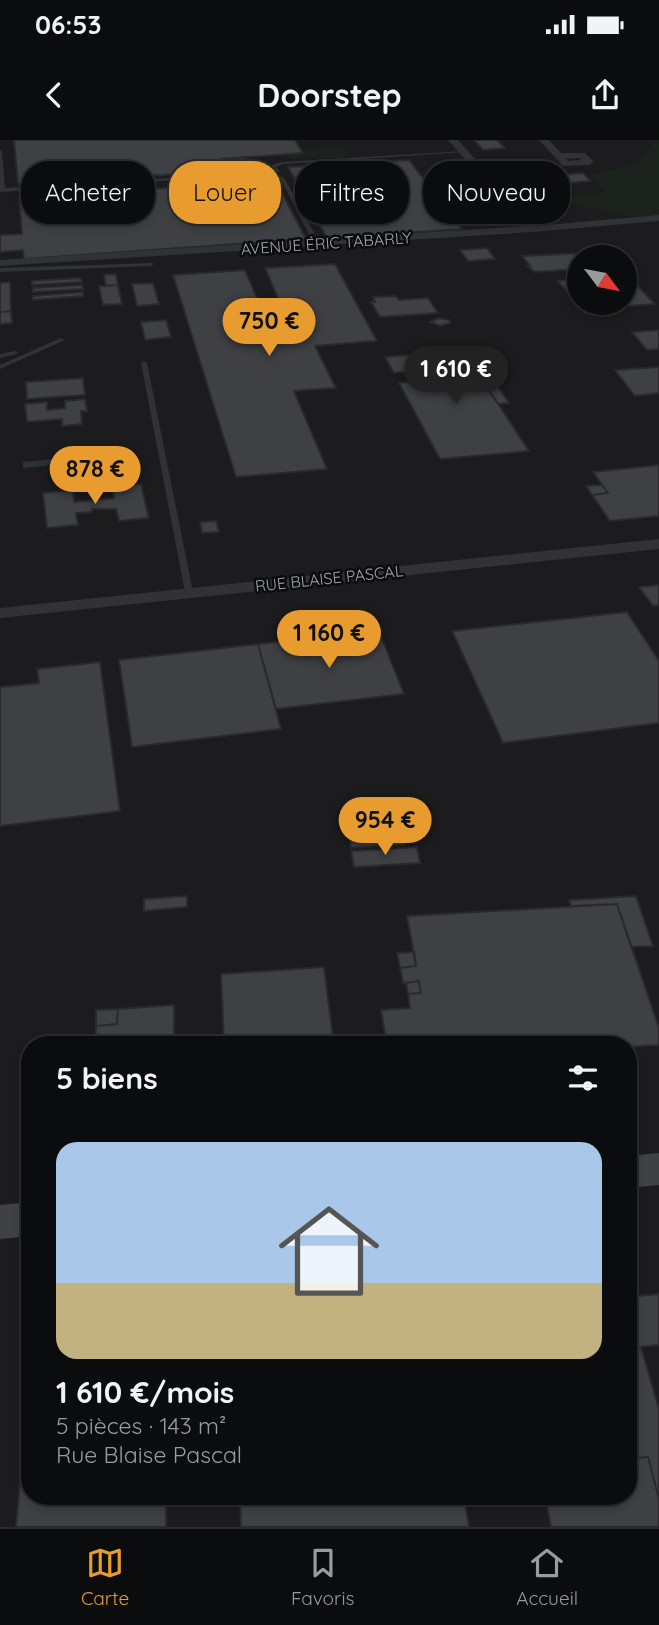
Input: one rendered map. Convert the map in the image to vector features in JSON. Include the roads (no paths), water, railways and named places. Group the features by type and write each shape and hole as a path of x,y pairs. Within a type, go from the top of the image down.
{"street":[{"path":"453,140 533,229"},
{"path":"544,140 559,156"},
{"name":"AVENUE ÉRIC TABARLY","path":"0,263 317,244 659,218"},
{"path":"644,221 659,233"},
{"name":"RUE BLAISE PASCAL","path":"0,613 659,544"},
{"path":"637,1171 659,1169"},
{"path":"0,1222 21,1220"}],"lane":[{"path":"0,151 1,190 169,179"},
{"path":"281,164 464,152"},
{"path":"281,177 317,244"},
{"path":"0,270 151,264"},
{"path":"0,367 61,340"},
{"path":"0,356 15,353"},
{"path":"144,363 190,592"}]}
